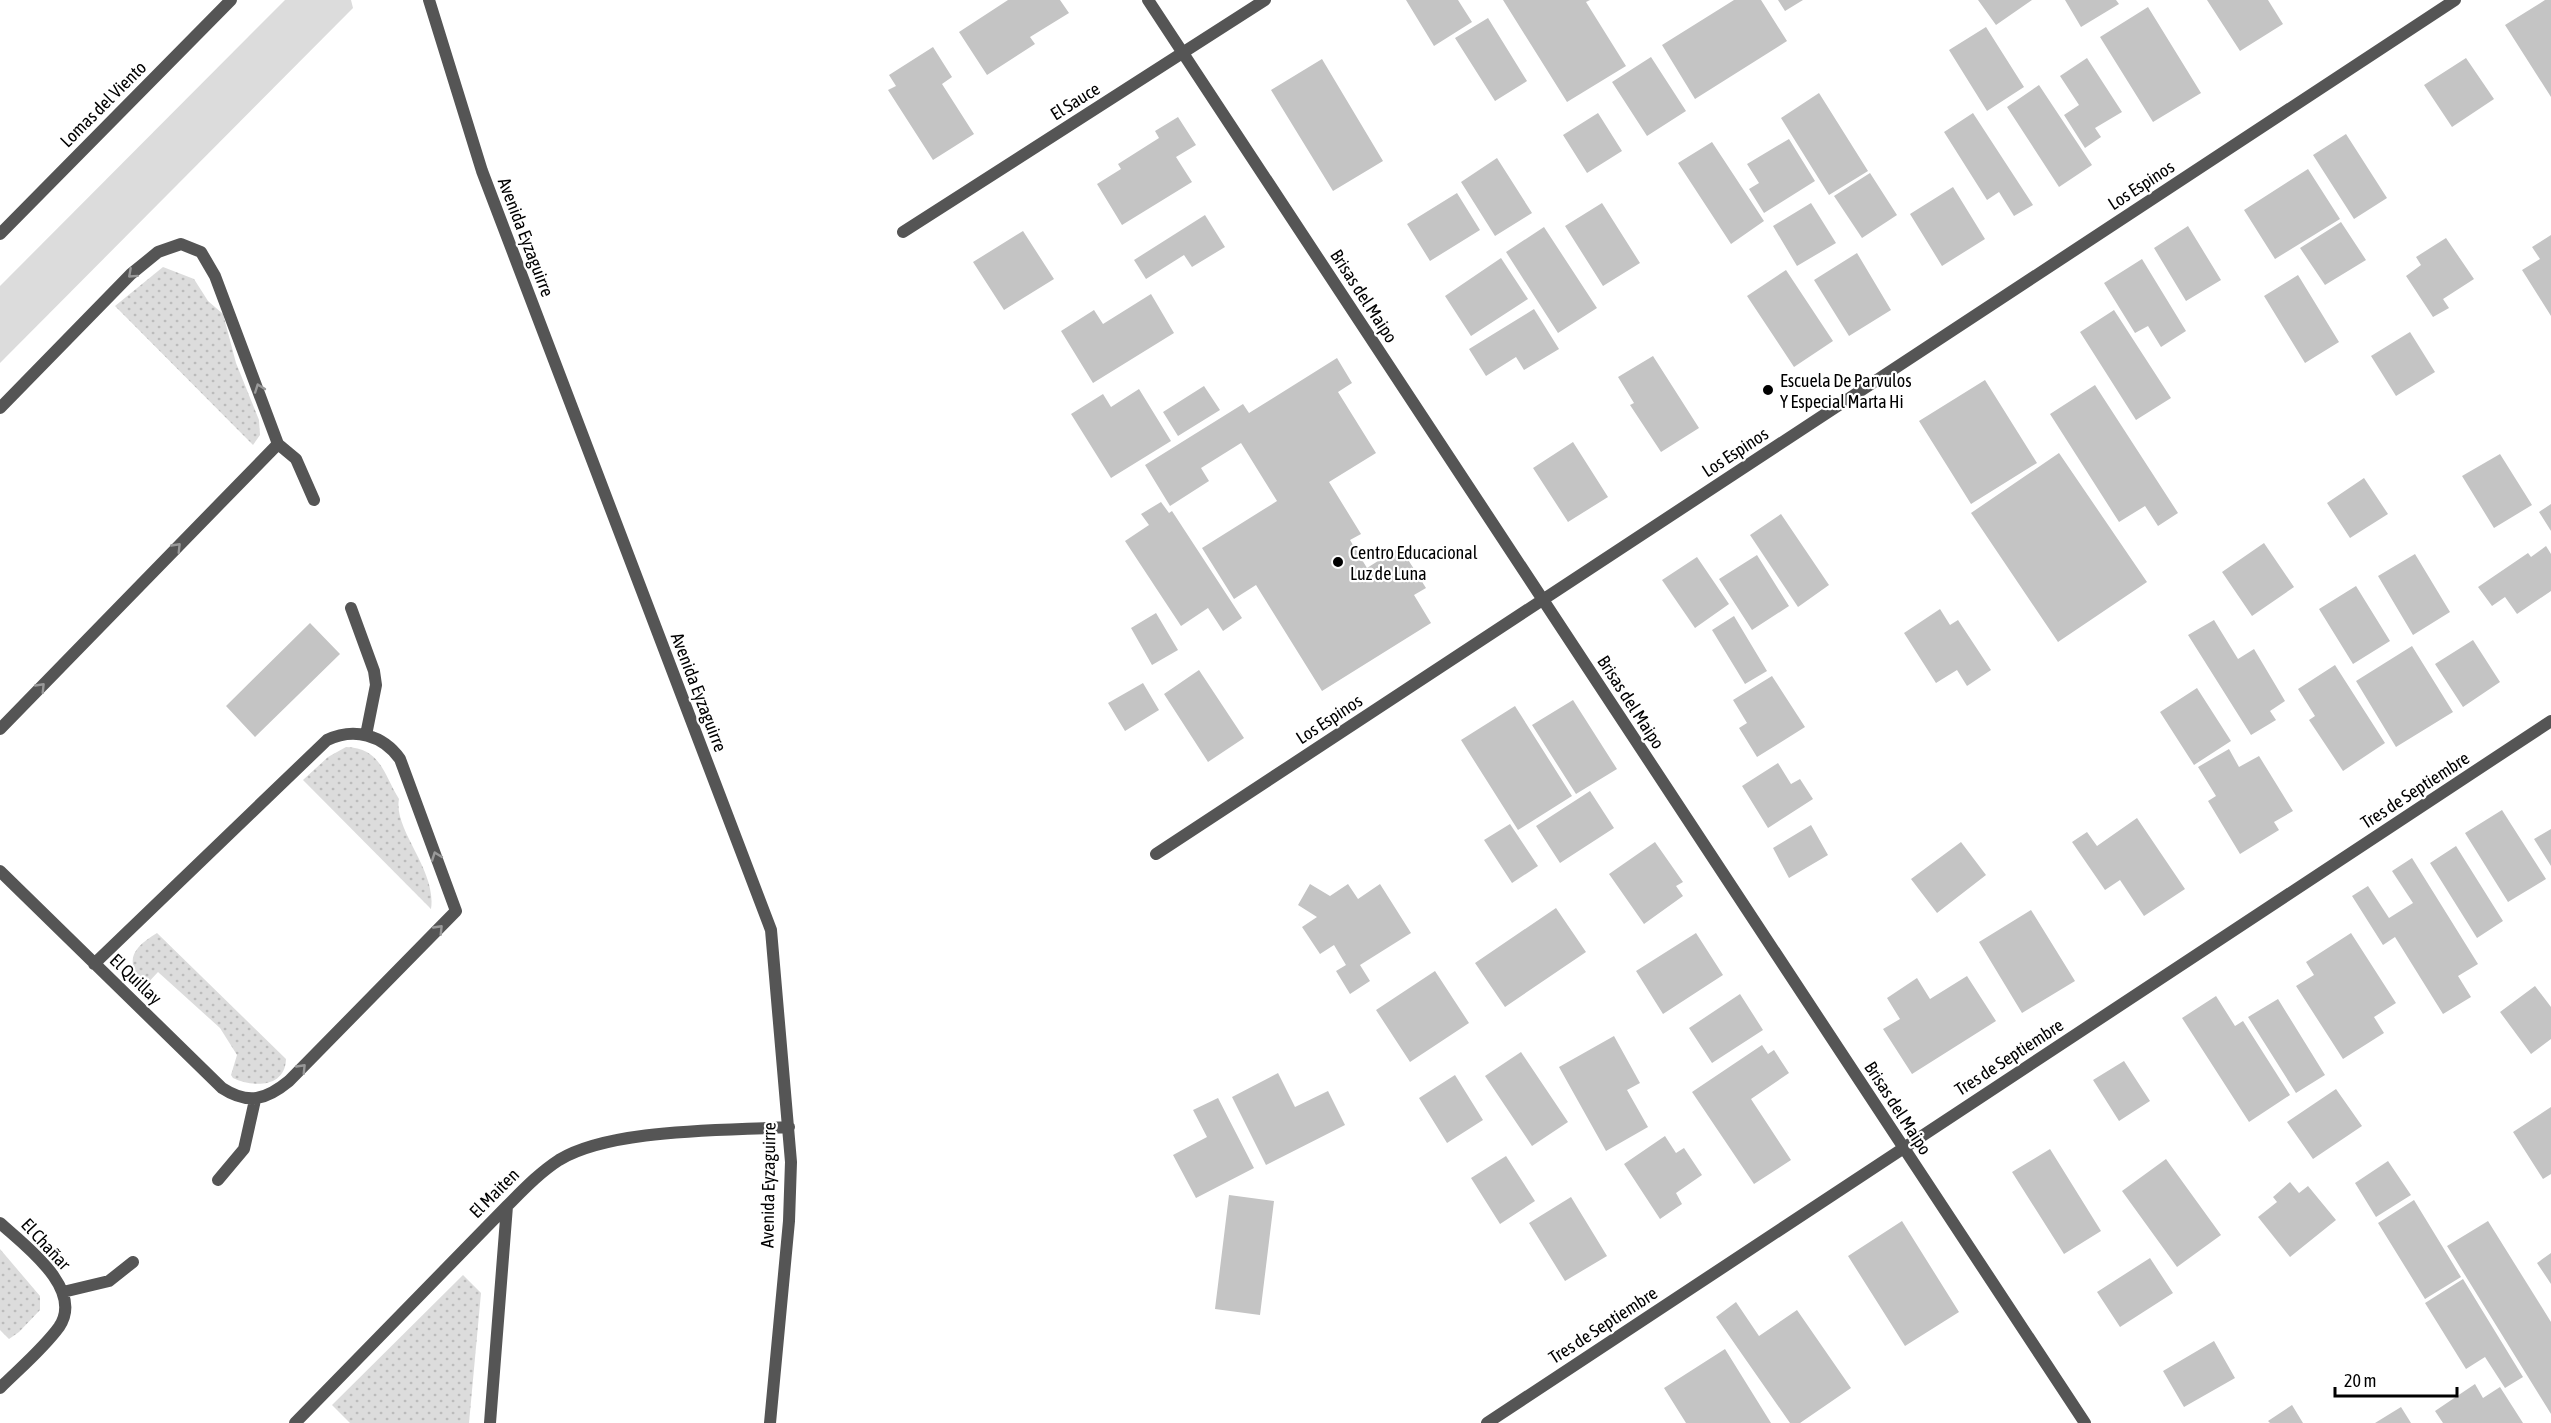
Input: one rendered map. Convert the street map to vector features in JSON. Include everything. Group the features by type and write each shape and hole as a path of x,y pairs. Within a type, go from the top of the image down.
{"street":[{"name":"Lomas del Viento","path":"0,234 231,0"},
{"name":"Avenida Eyzaguirre","path":"429,0 482,171 771,930 789,1127 789,1221 770,1423"},
{"name":"Brisas del Maipo","path":"1148,0 2085,1423"},
{"name":"El Sauce","path":"903,232 1265,0"},
{"name":"Los Espinos","path":"1156,855 2455,0"},
{"path":"0,408 131,274 158,252 181,244 201,252 215,276 278,444 296,459 314,500"},
{"path":"0,729 278,444"},
{"path":"351,608 374,671 376,685 366,735"},
{"name":"Tres de Septiembre","path":"1487,1423 2551,721"},
{"path":"94,964 311,753 338,735 366,735 386,744 400,759 456,911 289,1081 277,1091 255,1100 244,1149 218,1180"},
{"name":"El Quillay","path":"0,871 222,1088 233,1095 255,1100"},
{"name":"El Maiten","path":"295,1423 535,1178 559,1160 608,1141 789,1127"},
{"path":"489,1423 507,1206"},
{"name":"El Chañar","path":"0,1223 49,1269 63,1292"},
{"path":"0,1388 60,1326 65,1308 63,1292 109,1281 133,1262"}],"shaded area":[{"path":"285,0 351,0 353,8 0,363 0,286"},
{"path":"163,267 194,279 208,301 223,314 236,363 259,420 260,435 253,445 115,306"},
{"path":"346,747 367,752 385,772 399,799 402,824 428,880 431,909 303,780 328,757"},
{"path":"157,933 286,1059 284,1069 274,1081 257,1084 233,1078 231,1075 237,1055 220,1028 158,972 145,986 134,969 133,956 141,945"},
{"path":"0,1249 40,1296 40,1310 9,1339 0,1330"},
{"path":"463,1275 481,1293 469,1423 350,1423 332,1405"}],"building":[{"path":"1008,0 1060,0 1069,13 1030,37 1035,44 987,75 959,32"},
{"path":"1406,0 1458,0 1472,22 1434,46"},
{"path":"1503,0 1590,0 1586,2 1626,66 1567,102"},
{"path":"1734,0 1761,0 1787,41 1695,99 1662,45"},
{"path":"1778,0 1803,0 1785,11"},
{"path":"1978,0 2032,0 1996,25"},
{"path":"2065,0 2116,0 2119,4 2081,27"},
{"path":"2207,0 2268,0 2283,24 2240,51"},
{"path":"2545,0 2551,0 2551,97 2505,25"},
{"path":"2148,7 2201,93 2153,122 2100,37"},
{"path":"1488,18 1527,81 1495,101 1455,38"},
{"path":"1986,27 2024,87 1987,111 1949,50"},
{"path":"933,47 952,77 942,84 974,134 933,160 888,90 896,86 889,75"},
{"path":"1651,57 1686,111 1647,136 1612,82"},
{"path":"2087,58 2122,112 2095,128 2101,137 2085,148 2064,115 2079,105 2060,76"},
{"path":"2466,58 2494,99 2452,127 2424,85"},
{"path":"1322,59 1383,161 1333,191 1271,90"},
{"path":"2039,85 2092,165 2059,187 2007,107"},
{"path":"1819,93 1868,171 1829,195 1781,118"},
{"path":"1598,113 1622,151 1587,173 1563,135"},
{"path":"1973,113 2033,205 2014,216 1999,192 1987,200 1944,132"},
{"path":"1178,117 1196,145 1176,157 1192,182 1122,225 1097,184 1121,169 1118,164 1159,138 1155,131"},
{"path":"2346,134 2387,198 2354,219 2313,155"},
{"path":"1789,139 1815,181 1764,213 1749,189 1759,183 1747,164"},
{"path":"1712,142 1764,221 1731,244 1678,163"},
{"path":"1497,158 1532,213 1495,236 1461,182"},
{"path":"2308,169 2340,219 2275,259 2244,210"},
{"path":"1870,173 1897,215 1862,238 1834,196"},
{"path":"1953,187 1985,239 1942,266 1910,214"},
{"path":"1457,193 1480,230 1430,261 1407,224"},
{"path":"1602,203 1640,263 1603,286 1565,226"},
{"path":"1811,203 1836,243 1797,266 1773,226"},
{"path":"1205,215 1225,247 1192,267 1184,255 1146,279 1134,260"},
{"path":"2341,222 2366,260 2325,285 2300,248"},
{"path":"2188,226 2221,280 2186,301 2154,248"},
{"path":"1544,227 1597,308 1558,333 1506,252"},
{"path":"1023,231 1054,279 1004,310 973,262"},
{"path":"2551,235 2551,316 2522,270 2540,259 2532,247"},
{"path":"2446,238 2474,279 2443,299 2449,308 2433,317 2406,276 2421,265 2416,257"},
{"path":"1857,253 1891,310 1849,336 1814,280"},
{"path":"1501,258 1528,299 1471,336 1445,296"},
{"path":"2142,259 2186,331 2161,347 2148,326 2135,333 2104,283"},
{"path":"1786,270 1833,341 1794,367 1747,296"},
{"path":"2298,275 2339,342 2305,363 2264,296"},
{"path":"1151,294 1174,333 1093,383 1061,331 1094,310 1103,324"},
{"path":"1534,309 1559,349 1524,370 1516,357 1486,376 1469,349"},
{"path":"2114,310 2171,398 2136,420 2080,332"},
{"path":"2410,332 2435,372 2396,396 2371,356"},
{"path":"1653,356 1699,428 1661,452 1630,405 1634,403 1618,377"},
{"path":"1337,358 1352,383 1338,392 1376,453 1329,482 1361,534 1350,540 1367,568 1400,547 1426,588 1414,595 1431,623 1322,691 1256,585 1234,599 1202,548 1277,501 1241,443 1201,468 1209,481 1170,506 1145,465 1243,404 1249,413"},
{"path":"1985,380 2037,463 1971,504 1919,421"},
{"path":"2095,385 2178,513 2158,526 2145,506 2119,522 2050,414"},
{"path":"1204,386 1220,410 1178,436 1163,412"},
{"path":"1139,389 1171,441 1111,478 1071,414 1103,394 1111,407"},
{"path":"1573,442 1608,497 1568,522 1533,468"},
{"path":"2059,453 2147,582 2058,642 1971,513"},
{"path":"2500,454 2532,505 2494,528 2462,476"},
{"path":"2364,478 2388,514 2350,538 2327,503"},
{"path":"1161,502 1169,513 1172,511 1242,618 1223,631 1208,608 1181,626 1125,541 1149,525 1141,514"},
{"path":"2551,504 2551,531 2539,512"},
{"path":"1781,514 1829,585 1798,607 1750,535"},
{"path":"2264,543 2294,587 2252,616 2222,572"},
{"path":"2546,546 2551,554 2551,591 2517,614 2505,597 2492,606 2478,587 2528,553 2531,557"},
{"path":"2415,554 2450,612 2413,635 2378,576"},
{"path":"1757,555 1789,606 1752,630 1719,579"},
{"path":"1697,557 1729,604 1695,628 1662,580"},
{"path":"2356,586 2390,641 2353,664 2319,609"},
{"path":"1940,609 1950,625 1958,620 1991,670 1967,686 1957,670 1936,683 1904,633"},
{"path":"1156,613 1178,650 1152,665 1131,628"},
{"path":"1734,616 1767,671 1745,684 1712,630"},
{"path":"2214,620 2238,659 2254,649 2285,701 2270,711 2276,720 2251,735 2188,635"},
{"path":"310,623 340,654 255,737 226,706"},
{"path":"2473,640 2500,682 2463,707 2435,664"},
{"path":"2412,646 2453,712 2396,747 2356,681"},
{"path":"2335,665 2385,743 2343,771 2309,720 2315,716 2298,689"},
{"path":"1199,670 1244,738 1208,762 1164,694"},
{"path":"1772,676 1805,727 1757,757 1739,728 1747,723 1733,700"},
{"path":"1143,683 1159,710 1125,731 1108,703"},
{"path":"2197,688 2231,741 2194,765 2160,712"},
{"path":"1573,700 1617,769 1576,794 1532,725"},
{"path":"1515,706 1572,796 1518,830 1461,740"},
{"path":"2229,749 2239,767 2259,756 2293,811 2274,822 2279,830 2240,854 2208,801 2216,796 2198,767"},
{"path":"1778,763 1791,784 1800,779 1813,799 1768,828 1742,786"},
{"path":"1590,791 1614,828 1560,863 1536,826"},
{"path":"2502,810 2546,879 2508,902 2465,833"},
{"path":"2137,818 2185,889 2144,916 2120,880 2105,890 2072,842 2087,832 2097,846"},
{"path":"1510,824 1538,866 1512,883 1484,840"},
{"path":"1811,825 1828,855 1789,878 1773,848"},
{"path":"2551,829 2551,866 2534,839"},
{"path":"1655,842 1683,882 1676,886 1683,896 1644,924 1609,874"},
{"path":"1961,842 1986,875 1937,913 1911,879"},
{"path":"2456,846 2503,921 2477,938 2430,863"},
{"path":"2412,858 2478,964 2458,976 2471,997 2443,1014 2395,937 2383,945 2352,896 2368,886 2389,918 2413,903 2392,871"},
{"path":"1310,884 1330,896 1348,884 1358,899 1380,884 1411,933 1360,965 1370,981 1350,994 1336,971 1346,965 1334,945 1320,954 1302,927 1317,917 1298,905"},
{"path":"1556,908 1586,952 1505,1007 1475,963"},
{"path":"2031,910 2075,981 2022,1013 1979,942"},
{"path":"1696,933 1723,975 1663,1014 1636,971"},
{"path":"2351,933 2396,1003 2374,1017 2384,1033 2343,1059 2296,986 2314,975 2306,962"},
{"path":"1435,971 1469,1023 1410,1062 1376,1010"},
{"path":"1967,976 1996,1021 1912,1074 1883,1029 1900,1019 1887,998 1917,978 1930,999"},
{"path":"2535,986 2551,1007 2551,1039 2531,1054 2500,1012"},
{"path":"1740,994 1763,1030 1712,1063 1689,1028"},
{"path":"2216,996 2235,1026 2243,1021 2290,1095 2249,1122 2182,1018"},
{"path":"2278,999 2325,1075 2296,1093 2248,1017"},
{"path":"1614,1036 1640,1083 1627,1090 1648,1127 1606,1151 1559,1067"},
{"path":"1762,1045 1768,1054 1774,1050 1789,1073 1751,1099 1791,1160 1754,1184 1692,1092"},
{"path":"1521,1052 1568,1122 1532,1146 1485,1076"},
{"path":"2124,1061 2150,1101 2119,1121 2093,1080"},
{"path":"1278,1073 1295,1107 1328,1091 1345,1125 1266,1165 1232,1097"},
{"path":"1455,1075 1483,1120 1447,1143 1419,1098"},
{"path":"2336,1089 2362,1126 2313,1159 2287,1122"},
{"path":"1218,1098 1254,1168 1196,1198 1173,1155 1207,1137 1193,1110"},
{"path":"2551,1107 2551,1174 2543,1179 2513,1132"},
{"path":"1665,1136 1676,1153 1684,1148 1702,1175 1676,1193 1682,1204 1660,1219 1624,1164"},
{"path":"2050,1149 2101,1231 2064,1254 2012,1172"},
{"path":"1506,1156 1535,1201 1500,1224 1471,1178"},
{"path":"2166,1159 2221,1235 2177,1267 2122,1191"},
{"path":"2388,1161 2411,1195 2376,1217 2355,1183"},
{"path":"2290,1182 2299,1193 2308,1186 2336,1220 2290,1257 2258,1217 2277,1202 2273,1197"},
{"path":"1229,1195 1274,1201 1260,1315 1215,1309"},
{"path":"1571,1197 1607,1256 1565,1281 1529,1223"},
{"path":"2414,1200 2461,1277 2425,1299 2378,1223"},
{"path":"1902,1221 1959,1312 1905,1346 1848,1256"},
{"path":"2488,1221 2551,1322 2551,1414 2447,1246"},
{"path":"2551,1253 2551,1284 2537,1263"},
{"path":"2150,1258 2173,1293 2120,1327 2097,1292"},
{"path":"2463,1279 2523,1377 2505,1388 2485,1357 2466,1369 2425,1303"},
{"path":"1736,1302 1759,1336 1797,1310 1851,1388 1800,1423 1790,1423 1716,1317"},
{"path":"2214,1341 2235,1378 2184,1407 2163,1371"},
{"path":"1725,1349 1771,1423 1686,1423 1664,1388"},
{"path":"2475,1384 2483,1398 2500,1387 2523,1423 2443,1423 2435,1411"},
{"path":"2292,1405 2303,1423 2270,1423 2268,1421"},
{"path":"2401,1407 2411,1423 2375,1423"}],"place":[{"name":"Escuela De Parvulos Y Especial Marta Hi","path":"1768,390"},
{"name":"Centro Educacional Luz de Luna","path":"1338,562"}]}
